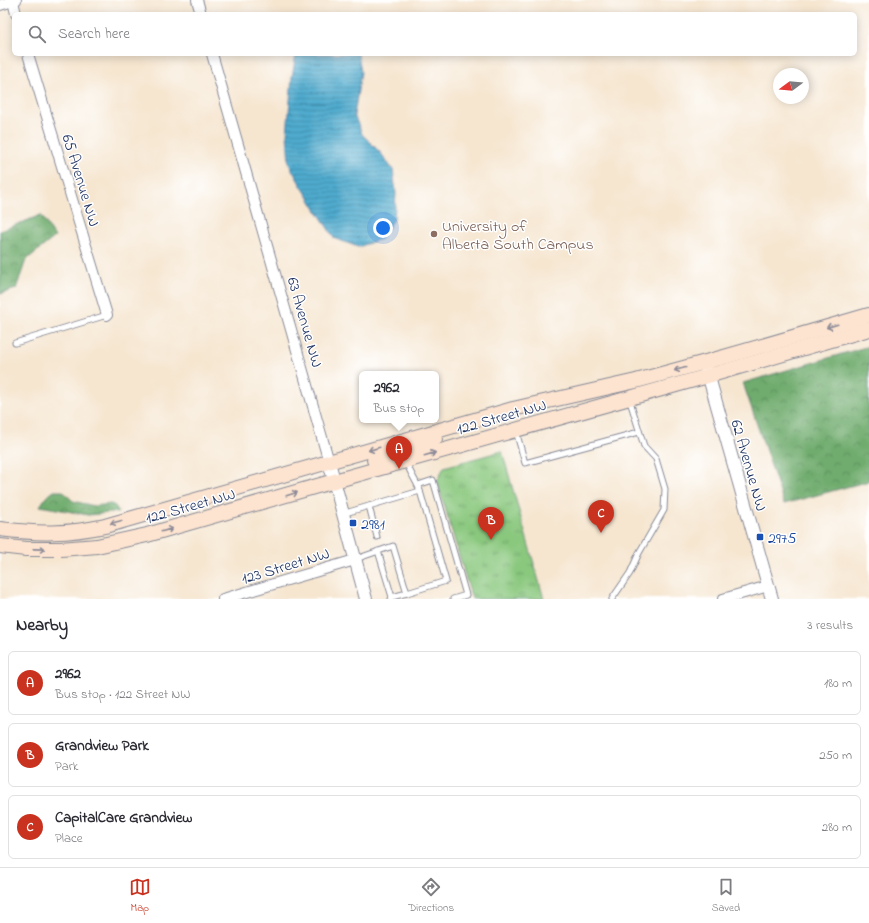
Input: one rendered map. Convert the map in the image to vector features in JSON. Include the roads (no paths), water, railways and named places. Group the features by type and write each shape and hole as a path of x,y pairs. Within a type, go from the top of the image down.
{"main road":[{"name":"122 Street NW","path":"0,529 46,533 69,532 94,528 524,406 626,384 869,315"},
{"name":"122 Street NW","path":"0,546 26,549 61,549 97,546 147,535 869,330"},
{"path":"334,481 336,474 344,469 418,447 479,419"}],"street":[{"path":"0,5 14,0 16,12"},
{"path":"197,0 200,12"},
{"name":"65 Avenue NW","path":"29,56 107,315"},
{"name":"63 Avenue NW","path":"213,56 329,462 366,599"},
{"name":"62 Avenue NW","path":"705,362 772,599"},
{"name":"123 Street NW","path":"225,599 355,560"},
{"path":"723,599 768,586"}],"lane":[{"path":"15,343 107,315"},
{"path":"612,599 630,572 639,553 664,510 665,489 656,459 644,446 629,398"},
{"path":"516,430 525,463 639,432"},
{"path":"378,551 391,598 446,581 419,488 408,468 406,461"},
{"path":"342,514 419,488 433,480 466,595 453,599"},
{"path":"369,506 378,537"},
{"path":"355,560 393,546 407,593"}],"water":[{"path":"296,56 358,56 361,72 354,115 362,134 380,152 393,170 396,194 394,219 381,239 358,247 334,238 289,164 287,134 292,77"}],"place":[{"name":"University of Alberta South Campus","path":"434,234"},
{"name":"2962","path":"399,469"},
{"name":"2981","path":"353,523"},
{"name":"CapitalCare Grandview","path":"601,533"},
{"name":"2975","path":"760,537"},
{"name":"Grandview Park","path":"491,540"}]}
